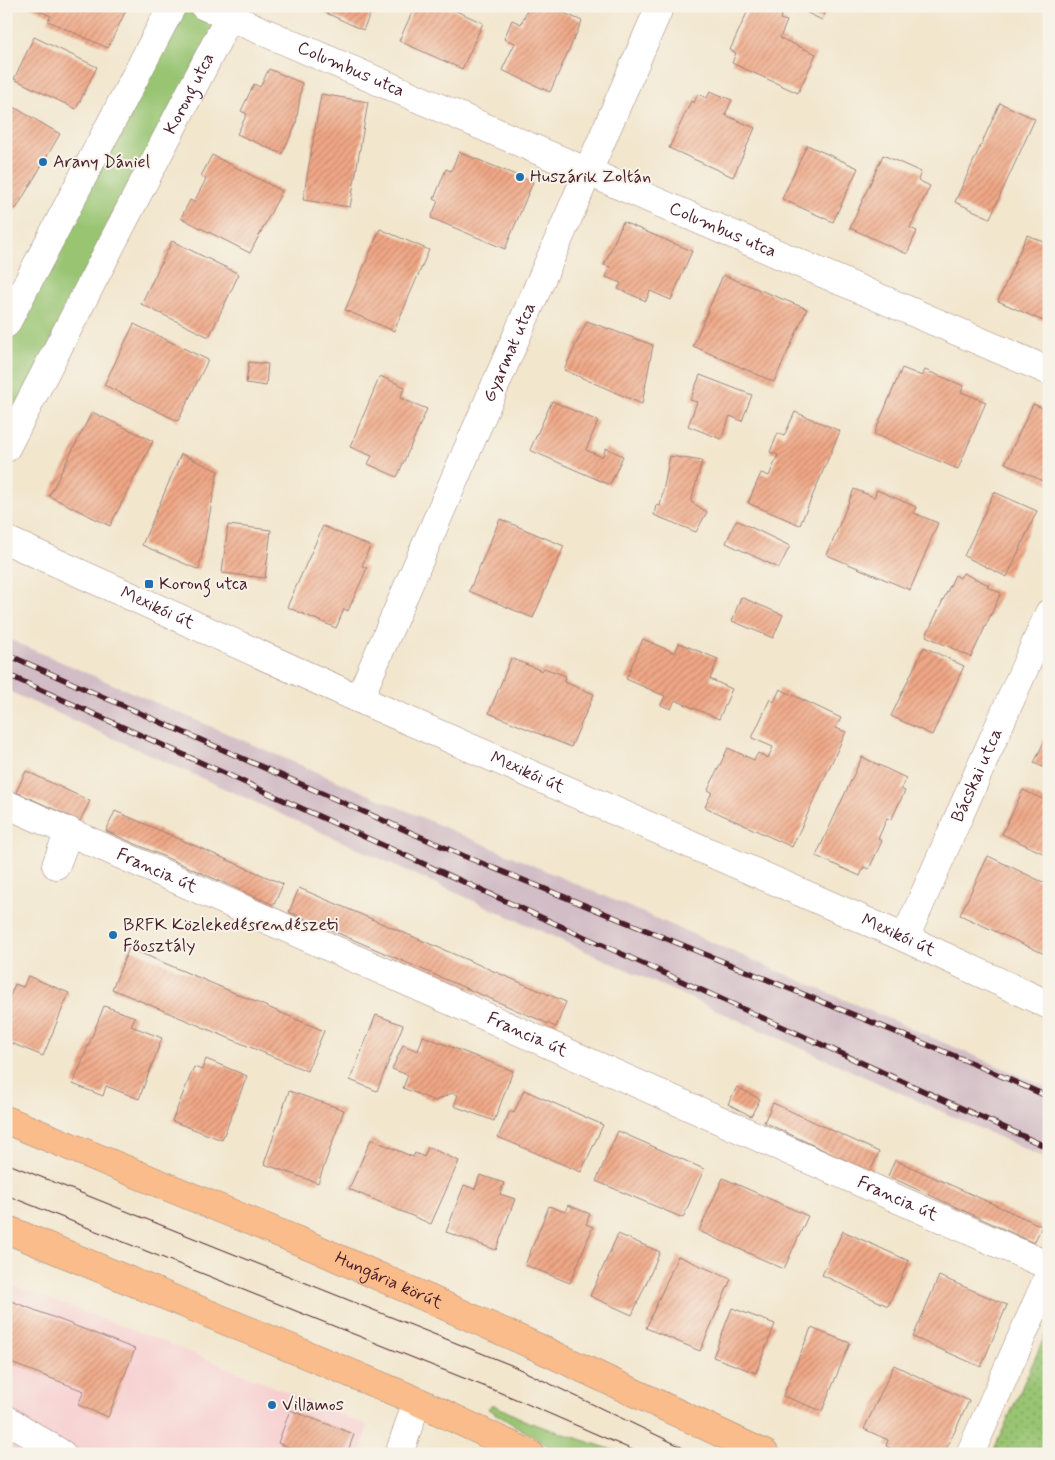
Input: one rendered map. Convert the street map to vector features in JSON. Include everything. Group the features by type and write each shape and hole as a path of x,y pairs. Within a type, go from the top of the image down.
{"main road":[{"name":"Hungária körút","path":"6,1120 314,1247 537,1347 765,1454"},
{"path":"6,1230 417,1401 530,1454"}],"street":[{"path":"6,324 172,6"},
{"name":"Columbus utca","path":"204,6 232,12 588,171 1049,371"},
{"name":"Gyarmat utca","path":"359,699 660,6"},
{"name":"Korong utca","path":"6,448 232,12"},
{"name":"Mexikói út","path":"6,540 359,699 905,938 1049,1006"},
{"name":"Bácskai utca","path":"905,938 1049,613"},
{"name":"Francia út","path":"6,804 1049,1266"},
{"path":"56,865 69,832"},
{"path":"970,1454 1049,1275"},
{"path":"399,1454 417,1401"},
{"path":"6,1419 62,1454"}],"shaded area":[{"path":"6,638 1049,1088 1049,1160 6,690"},
{"path":"6,1283 173,1345 368,1426 360,1454 6,1454"}],"green space":[{"path":"183,6 225,6 6,431 6,345"},
{"path":"1049,1327 1049,1454 992,1454"},
{"path":"492,1404 528,1422 625,1454 568,1454 545,1444 488,1409"}],"building":[{"path":"29,6 128,6 108,48 48,21 51,16"},
{"path":"311,6 374,6 363,30"},
{"path":"415,6 445,6 483,23 462,69 399,41"},
{"path":"529,6 549,6 582,21 550,92 502,70 515,43 504,39 512,20 521,24"},
{"path":"750,6 758,8 759,6 786,6 780,19 787,21 780,38 816,54 798,93 732,63 736,53 730,50"},
{"path":"793,6 828,6 822,20"},
{"path":"34,37 97,67 76,109 14,79"},
{"path":"269,69 302,83 296,124 282,154 237,134 247,114 241,111 254,84 260,87"},
{"path":"710,91 732,100 725,115 755,128 733,177 669,148 691,101 694,103 698,94 707,98"},
{"path":"321,94 368,102 350,207 303,200"},
{"path":"7,103 60,134 16,209 6,204"},
{"path":"1000,103 1035,119 990,218 955,202"},
{"path":"807,145 858,168 833,222 782,199"},
{"path":"459,152 533,182 505,249 431,218 438,201 434,199 446,169 451,171"},
{"path":"212,155 282,191 250,253 181,218 190,200 194,202 206,179 201,176"},
{"path":"883,155 921,172 918,180 930,186 910,228 917,231 907,254 850,228"},
{"path":"623,222 692,251 671,300 650,291 646,301 618,289 621,283 606,277 610,267 604,265"},
{"path":"380,229 429,250 394,331 345,310"},
{"path":"1027,235 1049,244 1049,309 1043,321 998,301"},
{"path":"172,241 239,274 209,337 141,304"},
{"path":"723,275 807,309 774,382 693,346"},
{"path":"587,321 653,345 642,404 564,370"},
{"path":"134,324 208,360 178,421 104,385"},
{"path":"249,362 268,364 266,386 246,383"},
{"path":"902,368 922,376 925,370 964,386 961,392 986,402 958,469 874,434"},
{"path":"700,375 752,395 742,421 730,416 721,439 688,426 697,402 690,400"},
{"path":"380,376 405,387 400,398 427,409 397,477 368,464 372,456 350,447"},
{"path":"552,401 598,421 586,450 602,457 606,448 623,456 610,485 530,450"},
{"path":"1033,404 1049,411 1049,484 1005,463"},
{"path":"92,412 153,441 110,526 49,496"},
{"path":"795,412 840,431 800,525 748,503 761,473 769,476 778,455 770,452 778,433 784,436"},
{"path":"181,454 218,471 199,570 142,545"},
{"path":"670,456 702,461 691,502 707,512 696,532 654,515 656,505 660,506"},
{"path":"854,489 874,497 877,490 916,507 914,513 938,523 910,590 827,555"},
{"path":"994,492 1037,511 1007,577 964,556"},
{"path":"500,519 564,546 533,618 469,591"},
{"path":"736,520 790,546 779,568 726,543"},
{"path":"228,525 271,530 265,578 222,573"},
{"path":"323,526 370,546 362,566 367,568 348,611 344,609 336,628 287,607"},
{"path":"963,573 1001,593 971,657 926,636 955,575 960,578"},
{"path":"741,597 783,615 773,638 732,621"},
{"path":"643,639 675,653 679,643 718,659 710,679 732,689 719,719 675,700 671,709 661,705 665,696 626,679"},
{"path":"924,647 964,666 932,735 891,716"},
{"path":"511,658 542,671 544,668 566,676 564,682 594,694 571,747 489,713"},
{"path":"780,689 841,718 836,728 846,732 792,847 705,807 712,792 708,790 728,748 754,760 758,753 768,758 773,747 752,738 770,699 774,702"},
{"path":"1049,731 1049,770 1034,763"},
{"path":"862,757 906,778 901,789 905,791 891,820 887,818 878,839 882,841 869,869 864,867 860,876 816,856"},
{"path":"26,771 90,801 80,821 16,792"},
{"path":"1023,790 1049,802 1049,856 1002,834"},
{"path":"115,811 283,884 274,905 106,831"},
{"path":"988,856 1049,885 1049,956 960,915"},
{"path":"299,888 566,1002 556,1027 289,912"},
{"path":"129,948 324,1031 307,1071 112,989"},
{"path":"28,976 69,993 43,1056 6,1041 6,1005 15,984 23,987"},
{"path":"104,1006 135,1017 131,1026 162,1038 139,1099 106,1086 103,1096 73,1084"},
{"path":"376,1015 403,1025 377,1091 350,1080"},
{"path":"423,1036 513,1071 494,1121 454,1106 458,1095 452,1093 435,1101 403,1088 408,1075 392,1069 403,1045 418,1051"},
{"path":"206,1059 247,1076 222,1140 172,1121 194,1067 202,1070"},
{"path":"737,1087 760,1099 751,1116 728,1104"},
{"path":"524,1090 603,1125 581,1172 498,1137 510,1111 514,1113"},
{"path":"289,1091 344,1110 318,1183 264,1164"},
{"path":"773,1103 879,1152 870,1172 764,1122"},
{"path":"618,1131 704,1169 683,1218 596,1181"},
{"path":"371,1139 413,1157 415,1153 424,1157 428,1147 459,1161 431,1224 349,1189"},
{"path":"895,1160 1042,1226 1034,1243 888,1176"},
{"path":"480,1175 504,1183 500,1194 515,1199 496,1250 446,1232 464,1185 475,1189"},
{"path":"723,1178 808,1216 784,1269 699,1231"},
{"path":"568,1205 590,1214 586,1224 593,1227 570,1283 525,1265 549,1206 565,1212"},
{"path":"843,1231 909,1261 888,1306 822,1275"},
{"path":"618,1234 660,1252 632,1315 590,1296"},
{"path":"678,1256 731,1279 700,1351 646,1328"},
{"path":"939,1276 1007,1305 981,1367 913,1337"},
{"path":"6,1299 135,1349 108,1417 78,1405 84,1391 6,1361"},
{"path":"732,1308 775,1324 756,1373 713,1357"},
{"path":"811,1328 850,1343 822,1411 783,1396"},
{"path":"894,1365 969,1401 944,1454 919,1454 913,1451 911,1454 902,1454 886,1446 888,1440 864,1429"},
{"path":"290,1410 354,1434 347,1454 289,1454 291,1448 278,1443"}],"tram line":[{"path":"6,1163 511,1365 696,1454"},
{"path":"6,1195 511,1397 642,1454"}],"railway":[{"path":"6,654 464,856 967,1061 1049,1097"},
{"path":"6,674 1049,1148"}],"place":[{"name":"Arany Dániel","path":"43,162"},
{"name":"Huszárik Zoltán","path":"520,177"},
{"name":"Korong utca","path":"149,584"},
{"name":"BRFK Közlekedésrendészeti Főosztály","path":"113,935"},
{"name":"Villamos","path":"272,1405"}]}
